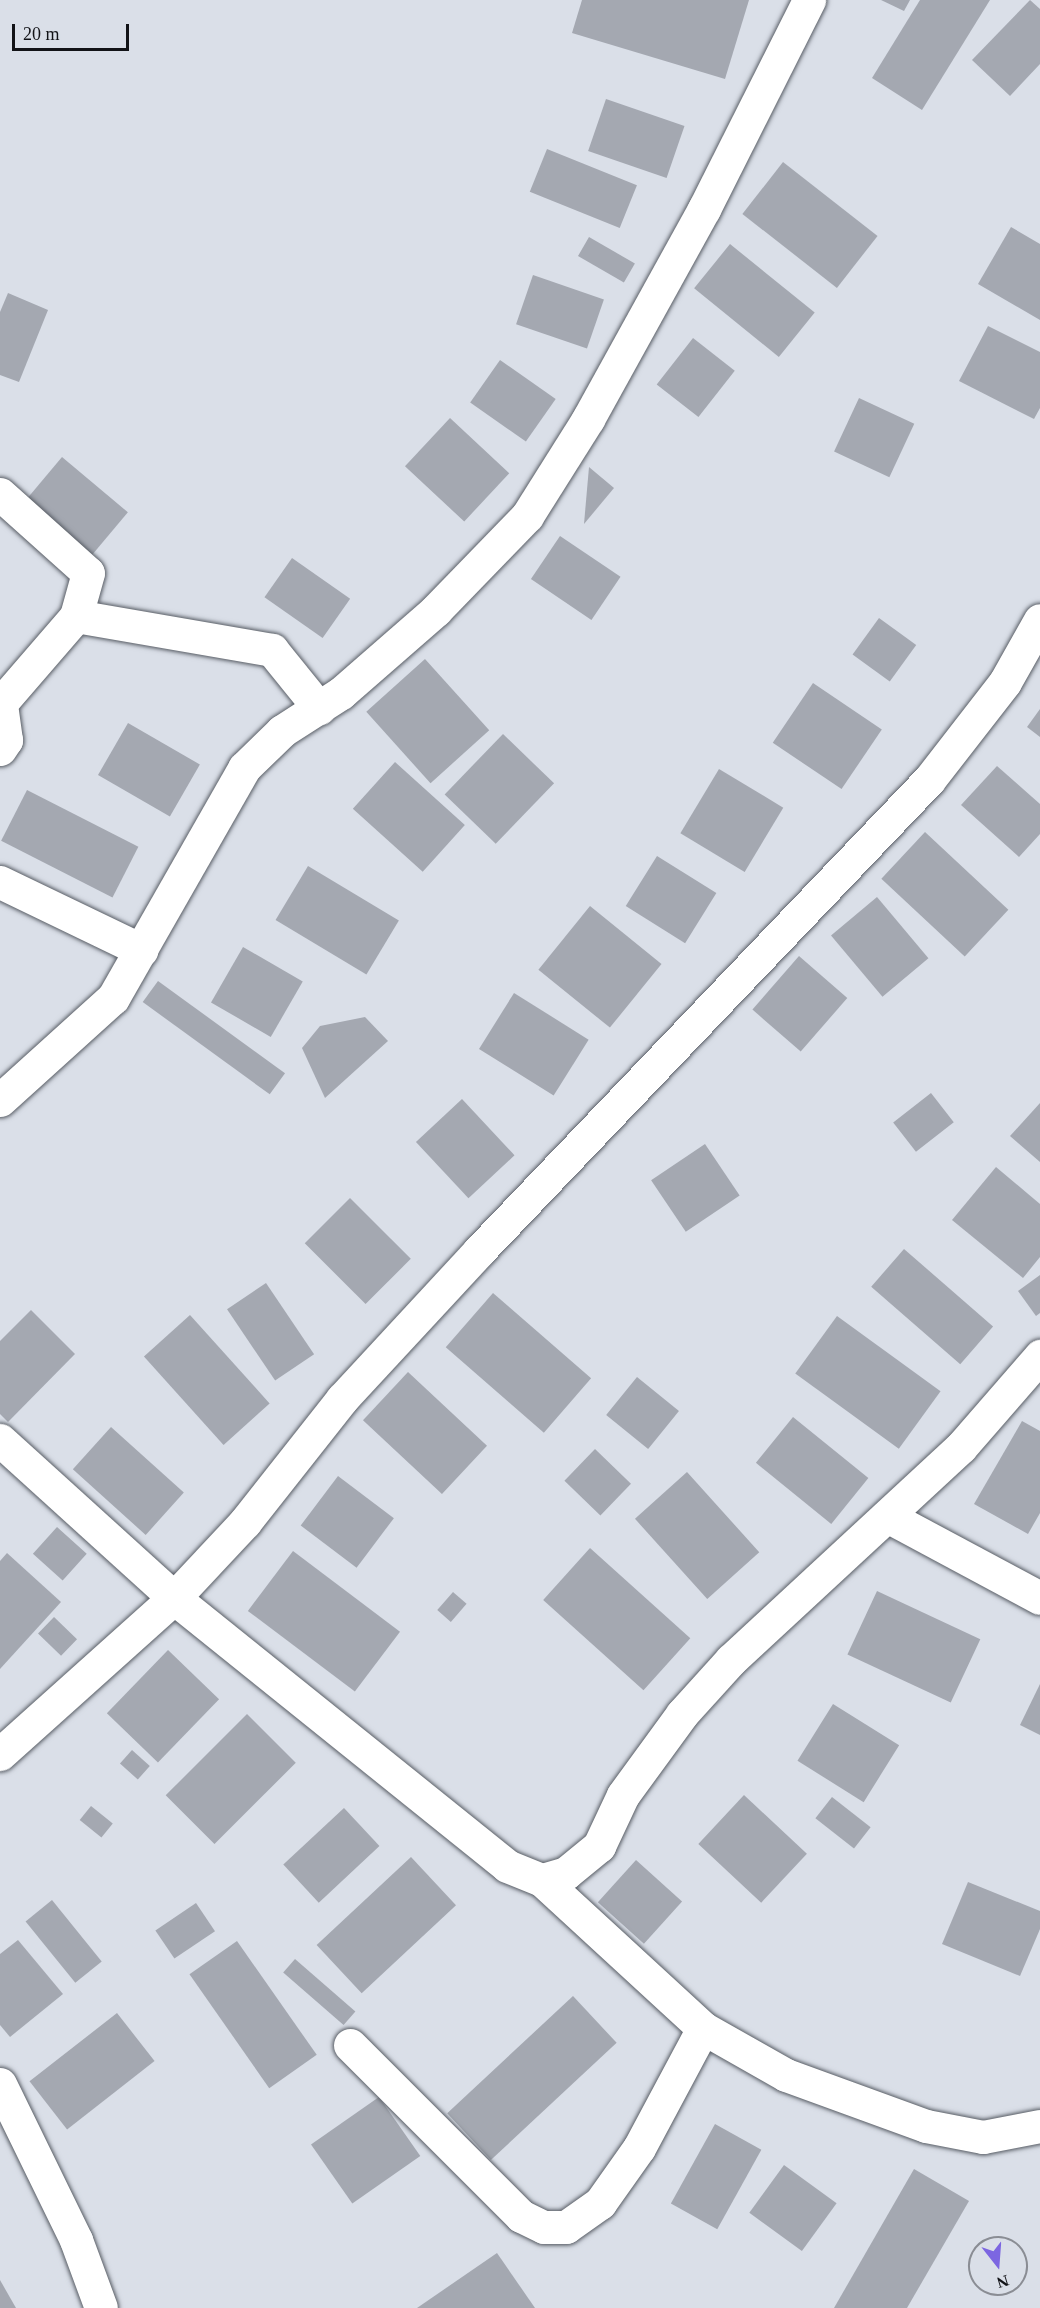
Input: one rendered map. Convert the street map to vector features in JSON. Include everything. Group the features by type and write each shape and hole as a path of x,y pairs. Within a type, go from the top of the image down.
{"street":[{"path":"0,1100 113,998 244,768 282,731 319,708 436,610 527,516 588,419 704,209 809,0"},
{"path":"0,494 88,573 76,616 1,703 6,741 0,749"},
{"path":"76,616 272,650 319,708"},
{"path":"0,1754 174,1598 245,1522 342,1400 478,1251 929,780 1005,682 1040,620"},
{"path":"0,882 141,950"},
{"path":"542,1880 566,1874 599,1846 623,1795 682,1714 731,1660 889,1517 961,1447 1040,1356"},
{"path":"0,1440 174,1598 507,1866 542,1880 703,2028 786,2075 926,2126 982,2138 1040,2126"},
{"path":"889,1517 1040,1598"},
{"path":"350,2045 521,2216 544,2227 566,2227 600,2203 639,2148 703,2028"},
{"path":"0,2084 76,2240 101,2308"}],"building":[{"path":"582,0 749,0 725,79 572,33"},
{"path":"881,0 910,0 904,11"},
{"path":"920,0 990,0 922,110 872,78"},
{"path":"1030,0 1040,9 1040,64 1010,96 972,60"},
{"path":"606,99 684,126 667,178 588,151"},
{"path":"547,149 637,185 620,228 530,192"},
{"path":"783,162 878,236 837,288 742,214"},
{"path":"1011,227 1040,244 1040,320 978,284"},
{"path":"589,237 635,264 624,283 578,256"},
{"path":"730,244 815,313 779,357 694,288"},
{"path":"533,275 604,299 587,349 516,324"},
{"path":"8,293 48,310 19,382 0,375 0,312"},
{"path":"988,326 1040,352 1040,408 1034,419 959,381"},
{"path":"693,338 735,371 698,417 657,384"},
{"path":"500,360 556,399 526,442 470,403"},
{"path":"859,398 914,424 889,477 834,451"},
{"path":"450,418 509,473 464,522 405,466"},
{"path":"62,457 128,512 88,560 22,504"},
{"path":"589,467 614,488 584,524"},
{"path":"560,536 621,577 591,620 531,579"},
{"path":"292,558 350,599 323,638 264,597"},
{"path":"879,618 916,645 890,681 853,654"},
{"path":"425,659 489,730 431,783 366,712"},
{"path":"813,683 882,729 842,789 773,743"},
{"path":"1040,709 1040,737 1027,727"},
{"path":"128,723 200,764 170,816 98,775"},
{"path":"503,734 554,783 496,844 445,794"},
{"path":"395,762 465,825 423,872 353,809"},
{"path":"997,766 1040,804 1040,834 1019,857 961,805"},
{"path":"719,769 783,808 745,872 680,833"},
{"path":"27,790 138,847 112,898 1,841"},
{"path":"925,832 1008,910 965,957 881,879"},
{"path":"657,856 716,893 685,943 626,906"},
{"path":"308,866 399,921 366,975 276,920"},
{"path":"877,897 928,958 882,997 831,936"},
{"path":"590,906 661,964 610,1028 538,970"},
{"path":"243,947 303,982 271,1037 211,1002"},
{"path":"799,956 847,998 801,1052 752,1010"},
{"path":"158,981 285,1073 270,1094 143,1002"},
{"path":"514,993 589,1040 554,1096 479,1049"},
{"path":"365,1017 388,1041 325,1098 302,1048 320,1026"},
{"path":"931,1093 954,1122 916,1152 893,1123"},
{"path":"462,1099 515,1155 468,1198 416,1142"},
{"path":"1040,1103 1040,1162 1010,1136"},
{"path":"705,1144 740,1195 686,1232 651,1180"},
{"path":"996,1167 1040,1204 1040,1257 1023,1278 952,1220"},
{"path":"350,1198 411,1259 366,1304 305,1243"},
{"path":"904,1249 993,1326 960,1364 871,1287"},
{"path":"1040,1275 1040,1313 1036,1316 1018,1291"},
{"path":"266,1283 314,1354 275,1381 227,1309"},
{"path":"493,1293 591,1378 544,1433 446,1347"},
{"path":"31,1310 75,1354 8,1422 0,1414 0,1341"},
{"path":"190,1315 270,1403 224,1445 144,1356"},
{"path":"837,1316 941,1391 899,1449 795,1373"},
{"path":"408,1372 487,1446 442,1494 363,1420"},
{"path":"637,1377 679,1411 648,1449 606,1415"},
{"path":"793,1417 868,1478 831,1524 756,1463"},
{"path":"1022,1421 1040,1431 1040,1513 1028,1534 974,1504"},
{"path":"111,1427 184,1493 146,1535 73,1469"},
{"path":"595,1449 631,1484 600,1515 564,1481"},
{"path":"687,1472 759,1552 707,1599 635,1519"},
{"path":"338,1476 394,1518 357,1568 301,1526"},
{"path":"57,1527 87,1554 63,1581 33,1554"},
{"path":"590,1548 690,1638 643,1690 543,1600"},
{"path":"293,1551 400,1632 355,1692 248,1611"},
{"path":"7,1553 61,1602 0,1669 0,1561"},
{"path":"877,1591 980,1639 951,1703 847,1654"},
{"path":"453,1592 467,1604 451,1622 437,1610"},
{"path":"54,1617 77,1639 61,1656 38,1634"},
{"path":"168,1650 219,1699 158,1763 107,1713"},
{"path":"1040,1684 1040,1735 1020,1725"},
{"path":"833,1704 899,1745 864,1802 797,1761"},
{"path":"247,1714 296,1763 214,1844 166,1795"},
{"path":"132,1750 150,1766 138,1779 120,1763"},
{"path":"744,1795 807,1854 761,1903 698,1844"},
{"path":"832,1797 871,1827 854,1848 815,1818"},
{"path":"91,1806 113,1824 101,1838 80,1820"},
{"path":"344,1808 379,1846 319,1903 283,1865"},
{"path":"411,1857 456,1905 362,1993 317,1945"},
{"path":"636,1860 682,1901 644,1944 598,1902"},
{"path":"968,1882 1040,1911 1040,1929 1020,1976 942,1944"},
{"path":"52,1900 102,1961 75,1983 26,1921"},
{"path":"196,1903 215,1931 174,1959 155,1930"},
{"path":"18,1940 63,1994 10,2037 0,2025 0,1954"},
{"path":"237,1941 317,2055 269,2088 189,1974"},
{"path":"295,1959 355,2011 344,2025 283,1973"},
{"path":"573,1996 617,2043 491,2160 447,2113"},
{"path":"117,2013 155,2061 67,2129 30,2081"},
{"path":"379,2097 420,2156 352,2204 311,2145"},
{"path":"715,2124 761,2150 717,2229 671,2204"},
{"path":"784,2165 837,2203 802,2251 749,2213"},
{"path":"914,2169 969,2201 907,2308 834,2308"},
{"path":"497,2253 535,2308 417,2308"},
{"path":"0,2280 16,2308 0,2308"}]}
